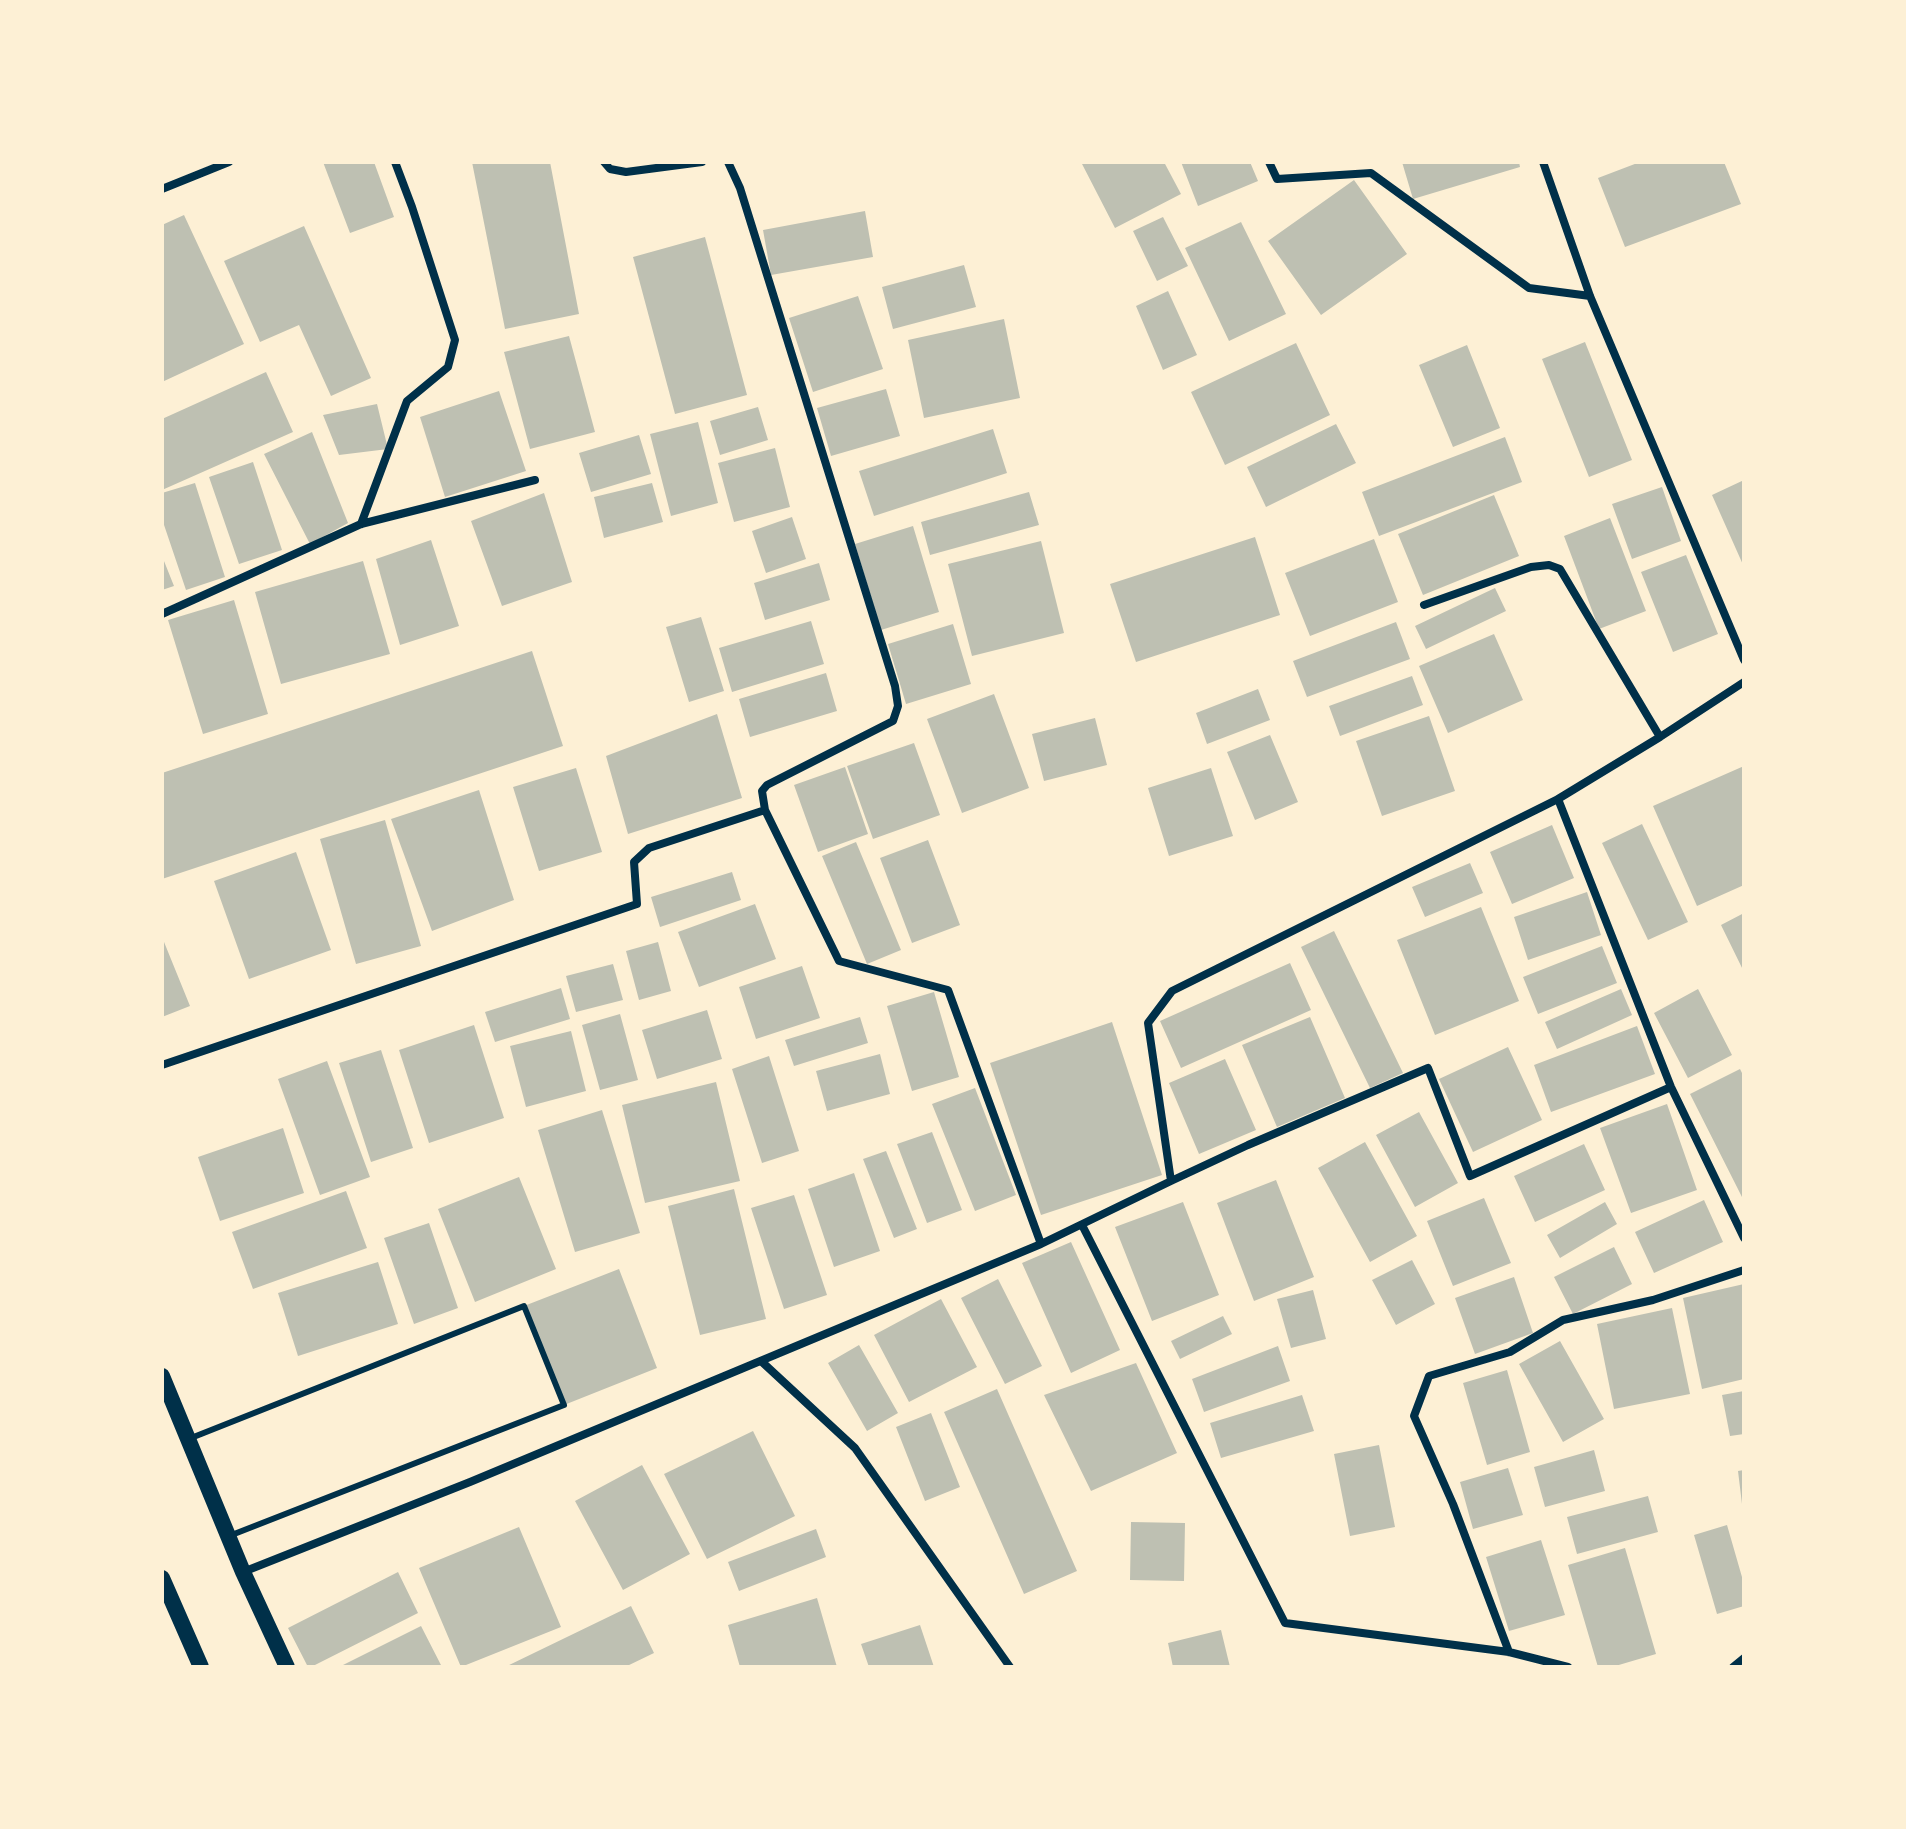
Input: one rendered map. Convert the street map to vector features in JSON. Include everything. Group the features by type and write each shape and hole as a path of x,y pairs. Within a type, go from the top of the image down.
{"main road":[{"path":"162,1376 243,1572 287,1667"},
{"path":"162,1578 168,1610 201,1667"}],"street":[{"path":"361,524 407,401 448,367 455,340 395,162"},
{"path":"604,162 610,169 626,172 702,162"},
{"path":"728,162 740,188 895,686 898,706 893,721 767,785 762,791 765,810 839,961 948,990 1041,1244"},
{"path":"1269,162 1277,179 1371,173 1529,288 1590,296"},
{"path":"1543,162 1590,296 1744,660"},
{"path":"162,189 223,163"},
{"path":"162,614 361,524 535,480"},
{"path":"1424,605 1531,567 1549,565 1560,569 1660,737"},
{"path":"1171,1181 1148,1023 1172,991 1558,799 1744,682"},
{"path":"1558,799 1671,1087 1744,1238"},
{"path":"162,1065 637,904 634,862 649,848 765,810"},
{"path":"243,1572 470,1482 1041,1244 1248,1145 1428,1068 1470,1176 1671,1087"},
{"path":"1082,1225 1285,1623 1509,1652 1530,1662 1568,1667"},
{"path":"1509,1652 1453,1504 1414,1416 1429,1376 1510,1352 1563,1320 1653,1300 1744,1270"},
{"path":"761,1361 855,1448 1010,1667"},
{"path":"1733,1667 1744,1658"}],"lane":[{"path":"188,1439 524,1306 564,1405 229,1536"}],"building":[{"path":"323,162 374,162 394,217 350,233"},
{"path":"472,162 550,162 579,314 505,329"},
{"path":"1081,162 1164,162 1181,194 1115,228"},
{"path":"1181,162 1250,162 1258,181 1198,206"},
{"path":"1402,162 1519,162 1520,167 1413,199"},
{"path":"1640,162 1724,162 1741,204 1625,247 1598,178"},
{"path":"1354,180 1407,254 1321,315 1268,241"},
{"path":"865,211 873,257 771,275 763,230"},
{"path":"184,215 244,344 162,382 162,225"},
{"path":"1163,217 1188,266 1157,281 1133,231"},
{"path":"1241,222 1286,314 1229,341 1185,248"},
{"path":"304,226 371,378 331,396 299,325 260,342 224,261"},
{"path":"705,237 747,395 675,414 633,257"},
{"path":"964,265 976,307 893,329 882,287"},
{"path":"1168,291 1197,355 1163,370 1136,306"},
{"path":"858,296 883,369 813,392 789,318"},
{"path":"1004,319 1020,398 924,418 908,340"},
{"path":"569,336 595,432 530,449 504,352"},
{"path":"1585,342 1632,460 1589,477 1542,359"},
{"path":"1296,343 1330,415 1225,465 1191,392"},
{"path":"1467,345 1500,428 1453,447 1419,365"},
{"path":"266,372 293,432 162,490 162,419"},
{"path":"886,389 900,436 831,456 817,408"},
{"path":"499,391 526,471 445,497 420,417"},
{"path":"377,404 388,449 339,455 323,415"},
{"path":"758,407 768,440 720,455 710,421"},
{"path":"698,422 718,503 671,516 650,434"},
{"path":"1336,424 1356,463 1266,507 1247,467"},
{"path":"993,429 1007,473 874,516 859,471"},
{"path":"312,432 348,523 310,544 264,454"},
{"path":"639,435 651,474 591,492 579,453"},
{"path":"1505,437 1522,482 1379,536 1362,492"},
{"path":"775,448 790,507 734,522 718,463"},
{"path":"253,462 282,550 239,564 209,477"},
{"path":"1744,480 1744,567 1712,495"},
{"path":"195,483 225,577 186,590 162,519 162,493"},
{"path":"652,483 663,522 604,538 594,497"},
{"path":"1662,487 1681,541 1632,559 1612,504"},
{"path":"1029,492 1039,525 930,555 921,522"},
{"path":"544,493 572,582 502,606 471,521"},
{"path":"1494,495 1519,556 1423,595 1398,534"},
{"path":"792,517 806,559 766,573 752,531"},
{"path":"1610,518 1646,611 1599,629 1564,536"},
{"path":"913,526 939,612 881,630 855,544"},
{"path":"1255,537 1280,615 1136,662 1110,584"},
{"path":"1374,539 1398,602 1310,636 1285,573"},
{"path":"431,540 459,626 400,645 376,559"},
{"path":"1041,541 1064,633 972,656 948,564"},
{"path":"1686,555 1718,634 1673,652 1641,572"},
{"path":"162,556 174,586 162,590"},
{"path":"363,561 390,654 281,684 255,592"},
{"path":"819,563 830,600 765,620 754,583"},
{"path":"1495,588 1506,611 1426,649 1415,626"},
{"path":"234,600 268,714 203,734 168,620"},
{"path":"701,617 724,691 689,702 666,627"},
{"path":"811,621 824,664 732,692 719,648"},
{"path":"1396,622 1410,659 1307,697 1293,661"},
{"path":"953,624 971,684 906,704 888,644"},
{"path":"1494,634 1523,700 1448,733 1419,666"},
{"path":"532,651 563,746 162,879 162,773"},
{"path":"826,673 837,711 750,737 739,699"},
{"path":"1412,676 1423,705 1340,736 1329,706"},
{"path":"1258,689 1270,720 1207,744 1196,713"},
{"path":"994,694 1029,788 962,813 927,719"},
{"path":"717,714 742,798 628,834 606,756"},
{"path":"1429,716 1455,791 1382,816 1356,741"},
{"path":"1095,718 1107,765 1044,781 1032,734"},
{"path":"1270,735 1298,802 1255,820 1227,752"},
{"path":"914,743 940,815 873,839 847,766"},
{"path":"1744,766 1744,885 1697,906 1653,806"},
{"path":"845,767 868,834 818,852 794,785"},
{"path":"576,768 602,852 539,871 513,787"},
{"path":"1211,768 1233,836 1169,856 1148,788"},
{"path":"479,790 514,900 432,931 391,819"},
{"path":"385,820 421,946 356,964 320,839"},
{"path":"1642,824 1688,922 1648,940 1602,843"},
{"path":"1552,825 1574,878 1512,904 1490,852"},
{"path":"928,840 960,925 912,943 880,858"},
{"path":"856,842 901,950 867,964 822,856"},
{"path":"296,852 331,950 249,979 214,881"},
{"path":"1470,863 1483,893 1425,917 1412,887"},
{"path":"732,872 741,900 660,927 651,897"},
{"path":"1587,892 1601,935 1528,960 1514,917"},
{"path":"755,904 776,959 699,987 678,932"},
{"path":"1481,907 1519,1001 1435,1035 1397,940"},
{"path":"1744,913 1744,972 1721,925"},
{"path":"1334,931 1403,1073 1370,1088 1301,947"},
{"path":"162,937 190,1006 162,1017"},
{"path":"658,942 671,991 639,1000 626,951"},
{"path":"1602,946 1617,983 1538,1014 1523,977"},
{"path":"1290,963 1311,1010 1181,1068 1160,1021"},
{"path":"613,964 623,1000 576,1012 566,976"},
{"path":"802,966 820,1018 756,1039 739,987"},
{"path":"561,988 570,1019 495,1042 485,1012"},
{"path":"1621,989 1632,1015 1557,1049 1545,1022"},
{"path":"1698,989 1732,1055 1688,1078 1654,1013"},
{"path":"934,992 959,1077 912,1091 887,1006"},
{"path":"707,1010 722,1059 657,1079 642,1030"},
{"path":"620,1014 638,1080 600,1090 582,1025"},
{"path":"860,1017 868,1043 794,1066 785,1040"},
{"path":"1310,1017 1345,1098 1277,1127 1242,1045"},
{"path":"1112,1022 1162,1175 1041,1215 990,1063"},
{"path":"474,1025 504,1118 429,1143 399,1050"},
{"path":"1637,1026 1655,1074 1551,1112 1534,1065"},
{"path":"571,1031 586,1091 526,1107 510,1046"},
{"path":"1508,1047 1542,1120 1473,1152 1439,1079"},
{"path":"381,1050 413,1148 371,1162 339,1063"},
{"path":"880,1054 890,1094 827,1111 816,1071"},
{"path":"769,1056 799,1151 762,1163 732,1069"},
{"path":"1225,1059 1256,1130 1199,1154 1169,1083"},
{"path":"327,1061 370,1177 320,1195 278,1079"},
{"path":"1740,1069 1744,1077 1744,1201 1690,1094"},
{"path":"716,1082 740,1181 645,1203 622,1105"},
{"path":"975,1088 1016,1195 975,1211 932,1104"},
{"path":"1667,1104 1697,1190 1631,1213 1600,1128"},
{"path":"602,1110 640,1233 575,1252 538,1130"},
{"path":"1419,1112 1458,1183 1415,1207 1376,1135"},
{"path":"283,1128 304,1193 220,1221 198,1157"},
{"path":"932,1132 962,1210 927,1223 897,1144"},
{"path":"1365,1142 1417,1236 1370,1262 1318,1168"},
{"path":"1584,1144 1605,1190 1535,1222 1514,1176"},
{"path":"886,1151 917,1229 894,1238 863,1159"},
{"path":"854,1173 880,1251 834,1267 808,1189"},
{"path":"519,1177 556,1269 475,1302 438,1209"},
{"path":"1276,1180 1314,1277 1254,1301 1217,1203"},
{"path":"734,1189 766,1319 700,1335 668,1206"},
{"path":"346,1191 367,1248 253,1289 232,1232"},
{"path":"794,1195 827,1295 784,1309 751,1208"},
{"path":"1484,1198 1511,1263 1453,1286 1427,1221"},
{"path":"1704,1200 1723,1242 1654,1273 1635,1232"},
{"path":"1183,1202 1219,1295 1152,1321 1115,1227"},
{"path":"1605,1202 1617,1224 1560,1258 1547,1235"},
{"path":"429,1223 458,1308 414,1324 384,1238"},
{"path":"1071,1242 1120,1350 1071,1373 1022,1263"},
{"path":"1614,1247 1632,1284 1573,1314 1554,1277"},
{"path":"1412,1260 1435,1304 1396,1325 1372,1280"},
{"path":"378,1262 398,1324 298,1356 278,1293"},
{"path":"619,1269 657,1368 564,1405 524,1306"},
{"path":"1514,1277 1533,1333 1475,1354 1455,1298"},
{"path":"998,1279 1042,1366 1005,1384 961,1298"},
{"path":"1744,1284 1744,1379 1702,1389 1683,1298"},
{"path":"1313,1290 1326,1339 1291,1348 1277,1299"},
{"path":"941,1299 977,1367 909,1402 874,1335"},
{"path":"1672,1308 1690,1394 1614,1409 1597,1324"},
{"path":"1223,1316 1232,1334 1180,1359 1171,1341"},
{"path":"1560,1341 1604,1419 1563,1442 1519,1364"},
{"path":"859,1345 898,1413 867,1431 828,1363"},
{"path":"1278,1346 1290,1381 1204,1412 1192,1379"},
{"path":"1136,1363 1177,1453 1091,1491 1044,1395"},
{"path":"1507,1370 1530,1452 1487,1465 1463,1383"},
{"path":"997,1389 1077,1571 1024,1594 944,1412"},
{"path":"1744,1391 1744,1434 1730,1436 1722,1395"},
{"path":"1302,1395 1314,1431 1221,1458 1210,1423"},
{"path":"931,1413 960,1487 925,1501 896,1427"},
{"path":"753,1431 795,1516 707,1559 664,1474"},
{"path":"1379,1445 1395,1527 1350,1536 1334,1454"},
{"path":"1594,1450 1605,1491 1545,1507 1534,1467"},
{"path":"642,1465 690,1554 623,1590 575,1501"},
{"path":"1508,1468 1523,1515 1473,1529 1460,1482"},
{"path":"1744,1470 1744,1504 1742,1504 1738,1471"},
{"path":"1648,1496 1658,1532 1577,1554 1567,1517"},
{"path":"1131,1522 1185,1523 1184,1581 1130,1580"},
{"path":"1727,1525 1744,1584 1744,1606 1717,1614 1694,1535"},
{"path":"519,1527 561,1627 461,1667 419,1568"},
{"path":"816,1529 826,1557 739,1591 728,1562"},
{"path":"1541,1540 1565,1615 1509,1631 1486,1557"},
{"path":"1625,1548 1656,1654 1612,1667 1598,1667 1568,1565"},
{"path":"398,1572 418,1613 308,1667 288,1628"},
{"path":"817,1598 837,1667 740,1667 728,1625"},
{"path":"631,1606 654,1653 625,1667 505,1667"},
{"path":"920,1625 934,1667 869,1667 861,1644"},
{"path":"421,1626 442,1667 339,1667"},
{"path":"1221,1630 1230,1667 1173,1667 1168,1643"}]}
